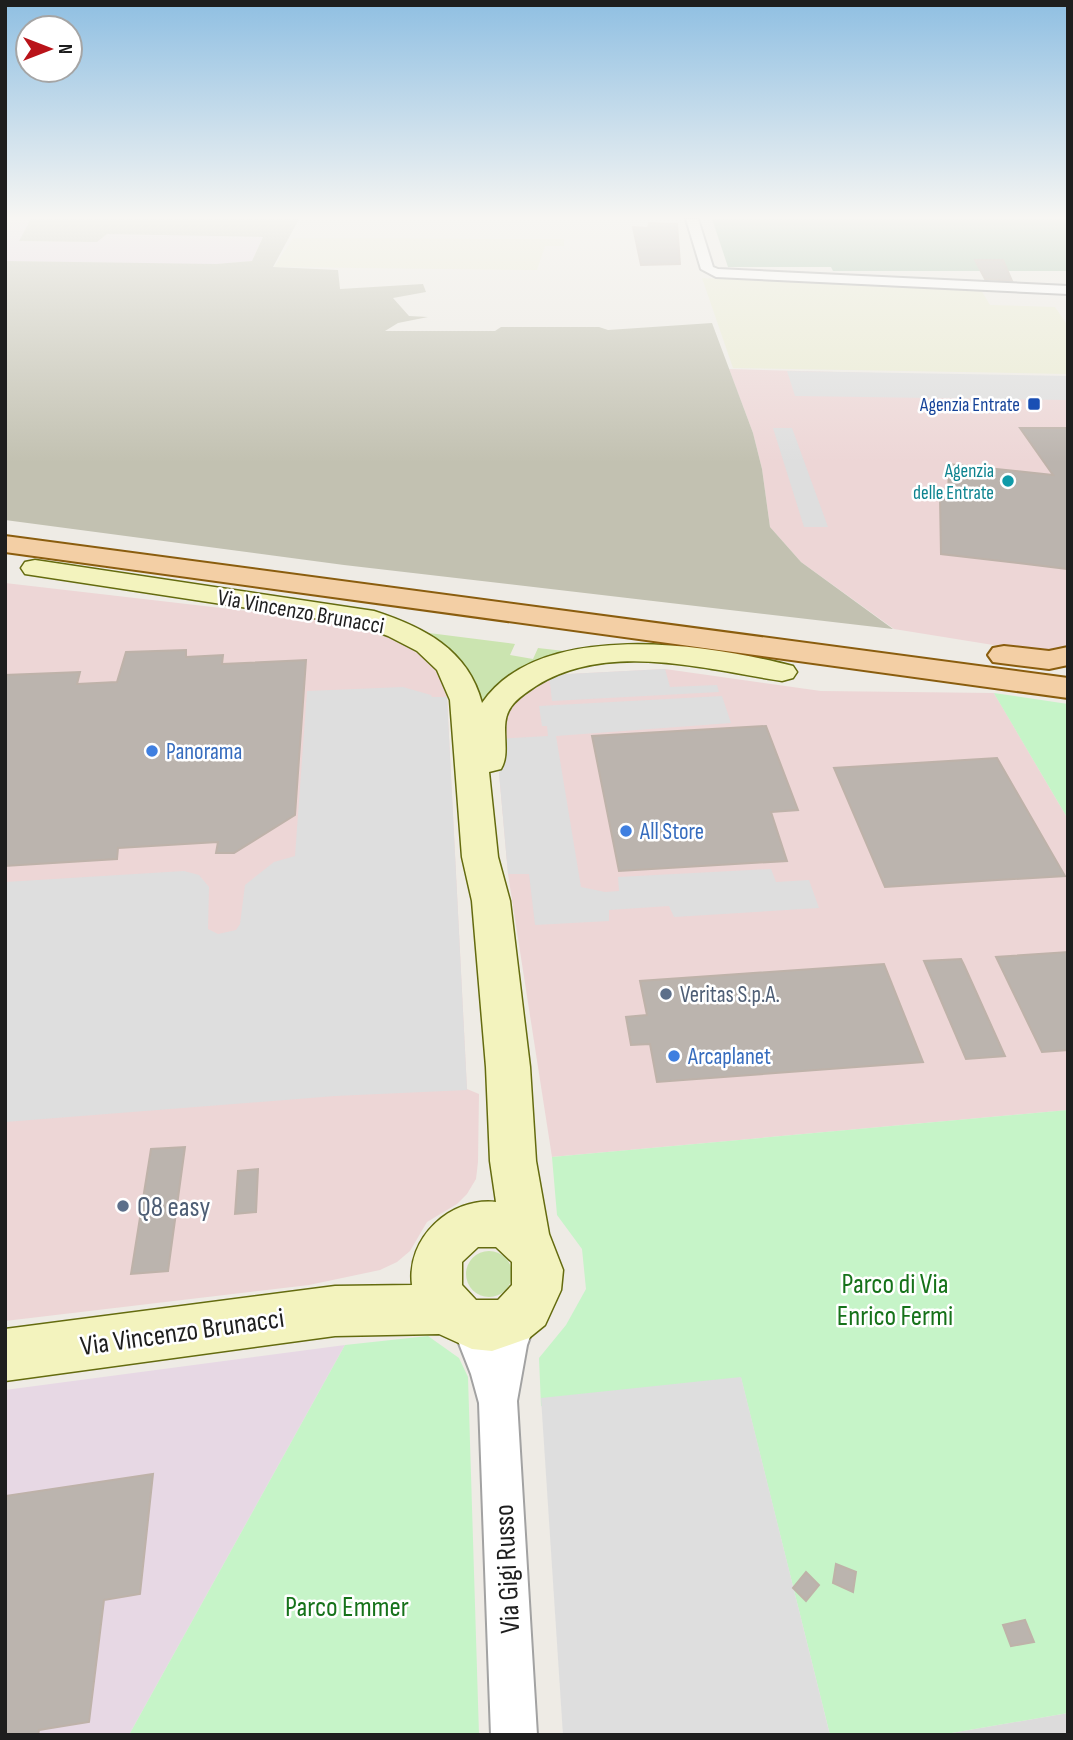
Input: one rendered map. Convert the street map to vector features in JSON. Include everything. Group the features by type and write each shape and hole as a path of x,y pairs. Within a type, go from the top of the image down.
{"main road":[{"path":"5,532 951,663 1068,688"},
{"path":"5,544 951,663 1068,672"},
{"path":"5,564 35,568"},
{"path":"782,672 806,675 951,663 971,651 1049,660 1068,656"}],"street":[{"name":"Via Vincenzo Brunacci","path":"35,568 364,617 402,629 427,643 448,661 466,700 480,857 490,891 508,1068 513,1161 526,1240"},
{"name":"Via Vincenzo Brunacci","path":"490,891 496,856 488,741 490,717 500,698 528,675 575,658 604,654 663,656 782,672"},
{"path":"475,1226 513,1161"},
{"path":"496,1225 513,1230 526,1240 536,1254 540,1270 538,1286 520,1315 494,1324 450,1298 452,1239 475,1226 496,1225"},
{"name":"Via Vincenzo Brunacci","path":"5,1355 450,1298"},
{"name":"Via Gigi Russo","path":"450,1298 490,1374 498,1403"},
{"name":"Via Gigi Russo","path":"514,1735 498,1403 508,1345 520,1315"}],"shaded area":[{"path":"5,300 395,300 409,316 428,317 398,323 385,331 495,331 501,327 599,327 608,330 712,323 753,433 762,469 770,527 801,562 893,629 344,565 5,520"},
{"path":"729,369 1068,378 1068,657 894,629 801,562 770,527 762,469 753,433"},
{"path":"787,371 1068,376 1068,400 795,396"},
{"path":"773,428 792,428 828,527 804,527"},
{"path":"5,583 370,625 423,649 451,681 447,697 467,1089 479,1094 478,1162 476,1179 467,1194 457,1204 427,1222 410,1251 397,1262 380,1270 309,1285 5,1321"},
{"path":"665,669 821,691 994,693 1068,819 1068,1110 552,1157 508,874 496,739 511,700 549,675"},
{"path":"665,669 670,687 717,685 719,692 552,701 549,675"},
{"path":"403,687 432,697 447,697 467,1090 335,1096 5,1122 5,882 184,871 199,875 209,887 208,929 218,934 236,930 240,924 245,885 274,862 295,856 307,691"},
{"path":"722,696 731,723 556,736 581,887 605,892 619,891 618,877 771,869 776,882 809,880 819,908 674,917 669,906 609,910 609,921 535,925 529,874 508,874 496,739 548,736 547,726 542,726 539,706"},
{"path":"345,1345 129,1735 5,1735 5,1390"},
{"path":"741,1377 830,1735 563,1735 541,1398"},
{"path":"1068,1713 1068,1735 940,1735"}],"green space":[{"path":"710,300 987,300 990,305 1055,307 1068,326 1068,374 733,368"},
{"path":"421,632 515,644 510,655 533,659 538,648 573,652 482,714"},
{"path":"994,693 1068,704 1068,819 995,695"},
{"name":"Parco di Via Enrico Fermi","path":"1068,1110 1068,1713 940,1735 830,1735 741,1378 541,1406 539,1358 566,1325 586,1289 582,1249 557,1215 552,1157"},
{"path":"489,1251 505,1258 512,1274 505,1290 489,1297 473,1290 466,1274 473,1258"},
{"name":"Parco Emmer","path":"428,1336 459,1358 468,1377 479,1735 129,1735 345,1345"}],"building":[{"path":"1020,428 1068,428 1068,569 941,554 940,497 948,497 949,464 1053,475"},
{"name":"Panorama","path":"186,650 186,657 223,655 222,664 306,660 295,815 234,853 216,853 218,842 118,848 117,859 5,866 5,675 80,672 77,684 117,682 126,652"},
{"path":"766,726 798,810 771,812 787,861 619,871 592,736"},
{"path":"997,758 1065,876 885,887 834,768"},
{"path":"1068,952 1068,1050 1042,1052 996,957"},
{"path":"961,959 1005,1056 966,1059 924,961"},
{"path":"884,964 923,1062 657,1082 650,1044 631,1045 626,1017 647,1015 640,981"},
{"path":"185,1147 168,1271 131,1274 151,1149"},
{"path":"258,1169 256,1212 235,1214 238,1171"},
{"path":"153,1474 140,1594 104,1600 89,1722 39,1730 38,1735 5,1735 5,1496"},
{"path":"836,1564 856,1572 853,1592 833,1583"},
{"path":"806,1572 819,1585 806,1601 793,1588"},
{"path":"1025,1620 1034,1642 1011,1646 1003,1625"}],"place":[{"name":"Agenzia Entrate","path":"1034,404"},
{"name":"Agenzia delle Entrate","path":"1008,481"},
{"name":"Panorama","path":"152,751"},
{"name":"All Store","path":"626,831"},
{"name":"Veritas S.p.A.","path":"666,994"},
{"name":"Arcaplanet","path":"674,1056"},
{"name":"Q8 easy","path":"123,1206"}]}
